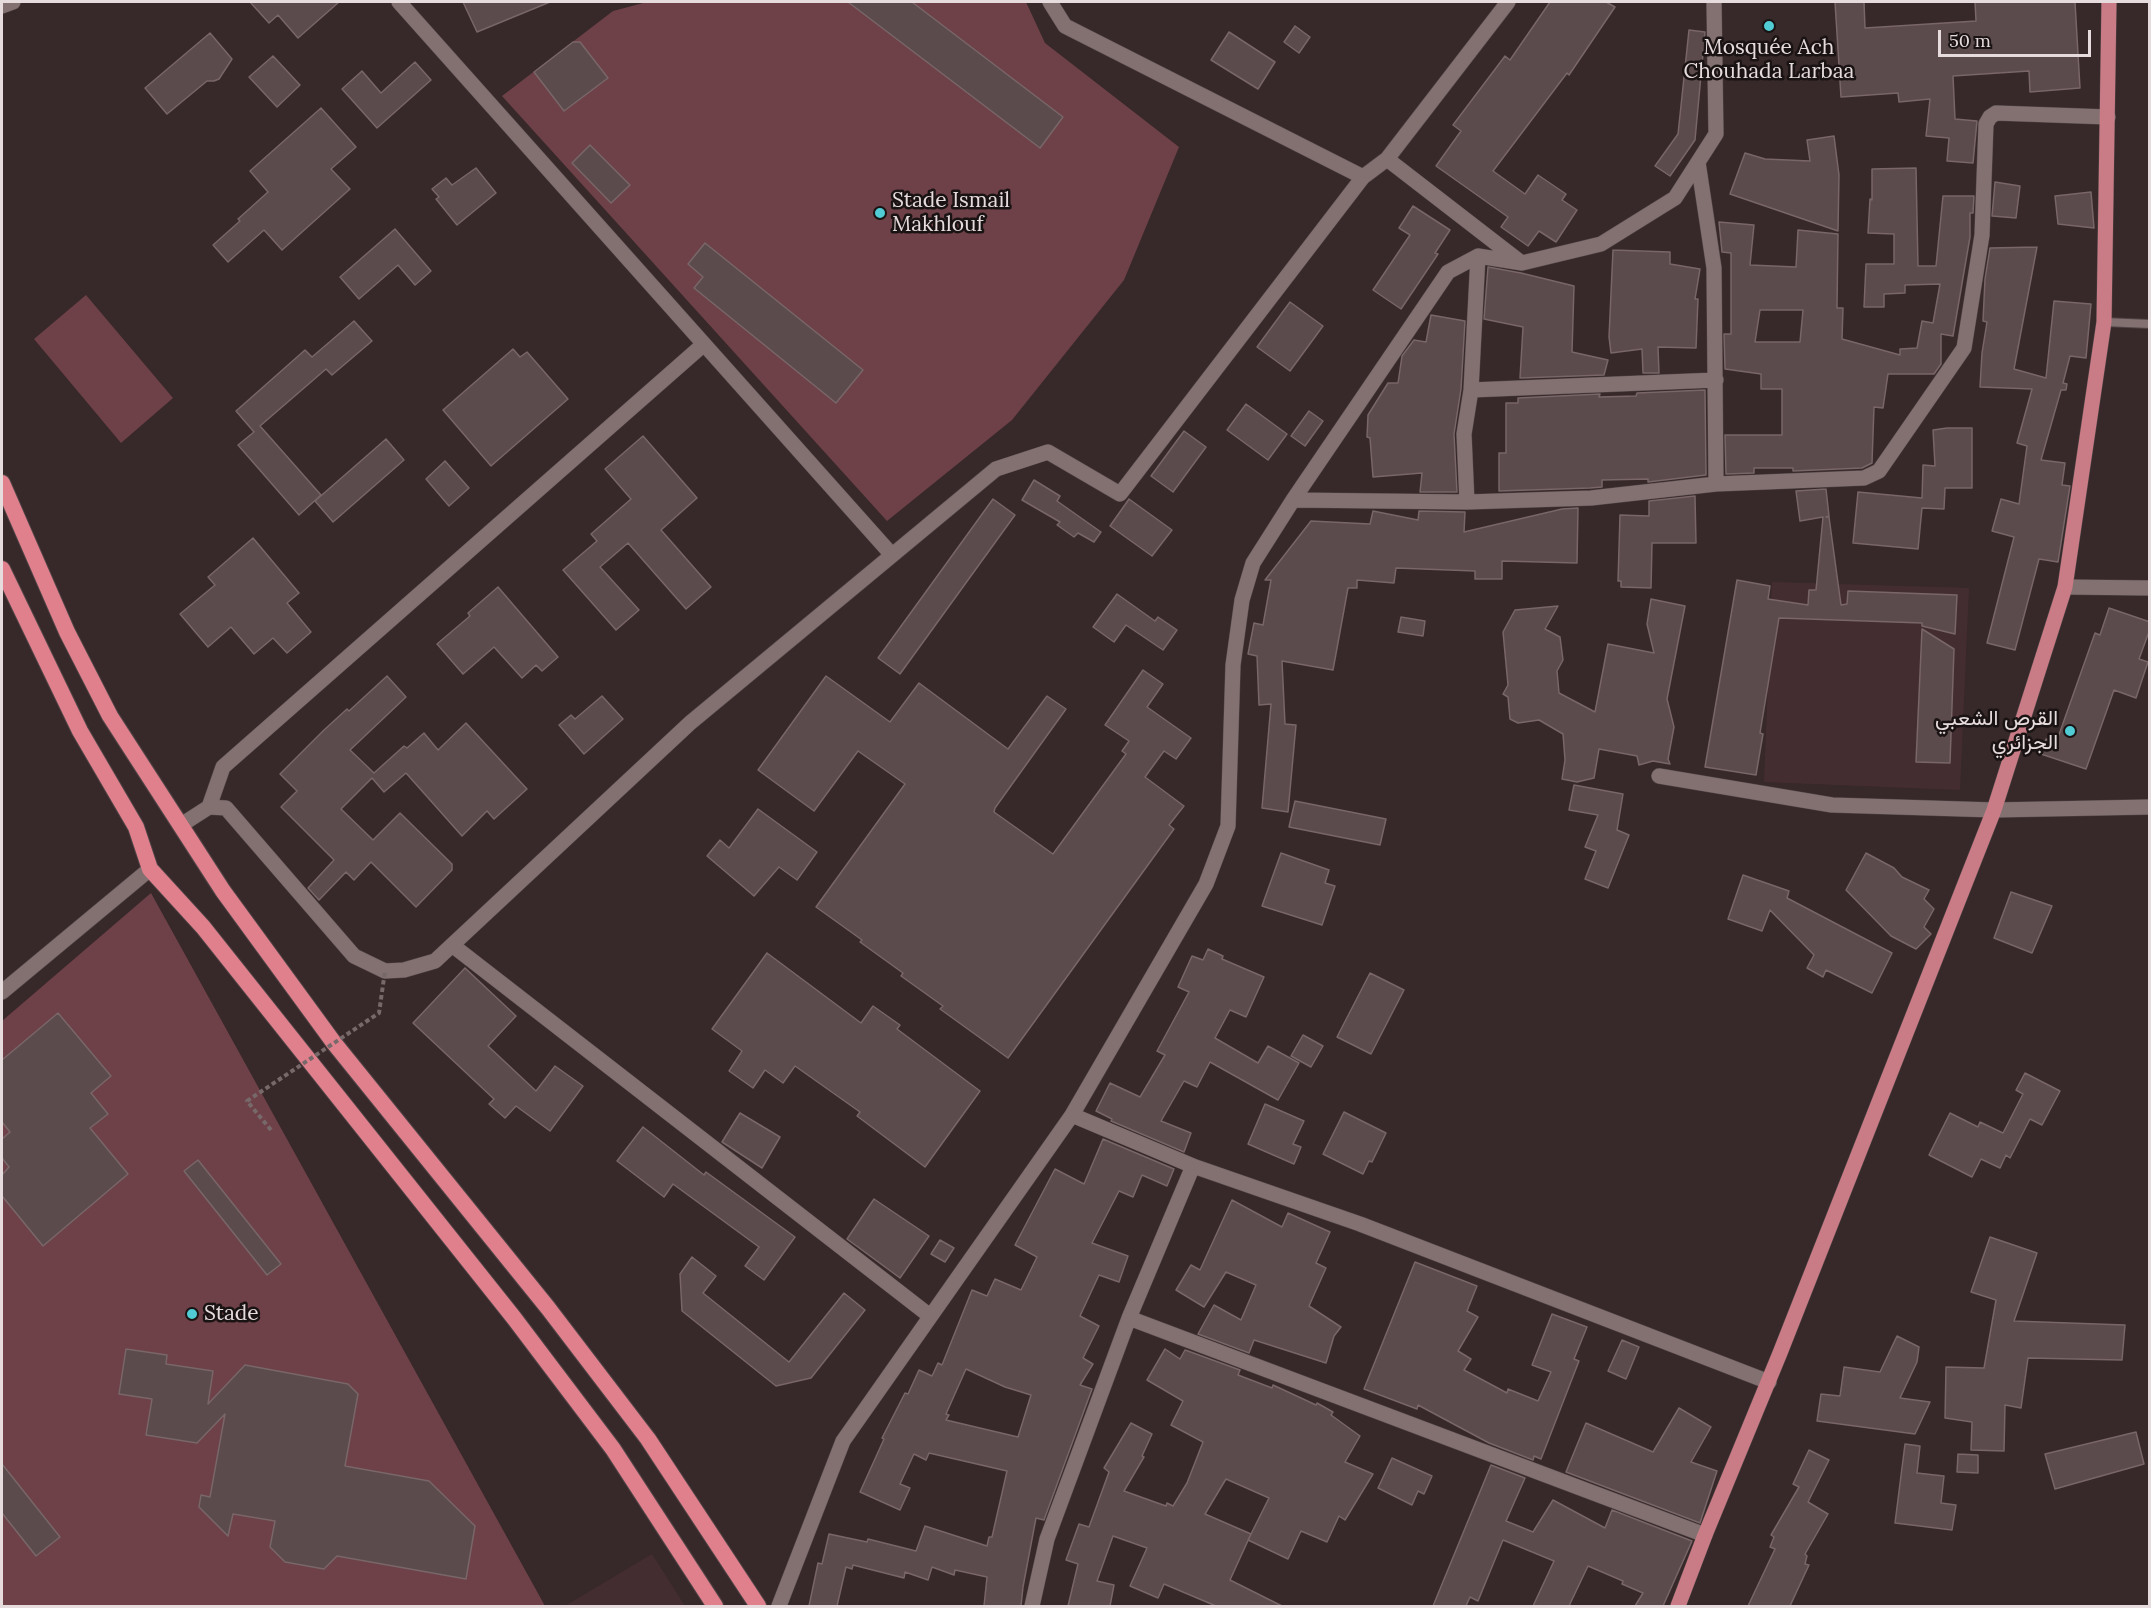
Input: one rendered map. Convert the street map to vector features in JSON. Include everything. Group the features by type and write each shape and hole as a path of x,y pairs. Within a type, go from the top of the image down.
{"highway":[{"path":"2,483 67,632 110,716 223,891 334,1043 548,1308 648,1439 758,1606"},
{"path":"2,569 80,731 136,827 150,869 203,927 514,1317 614,1449 715,1606"}],"main road":[{"path":"1677,1606 1769,1382 1994,810 2065,587 2104,322 2109,2"}],"street":[{"path":"2,6 13,2"},
{"path":"399,2 892,555"},
{"path":"1050,2 1065,26 1363,177"},
{"path":"181,825 209,807 226,808 354,956 385,971 404,970 435,961 690,723 996,469 1048,452 1120,494 1363,177 1387,159 1508,2"},
{"path":"779,1606 843,1441 1072,1115 1206,884 1228,826 1233,665 1242,600 1253,563 1293,500 1448,272 1478,256 1522,263 1601,244 1675,198 1716,134 1714,2"},
{"path":"1293,500 1467,502 1591,498 1716,484 1864,478 1879,471 1964,348 1982,235 1986,124 1990,117 1996,113 2109,117"},
{"path":"1387,159 1522,263"},
{"path":"1698,162 1714,268 1716,484"},
{"path":"1467,502 1464,434 1471,390 1478,256"},
{"path":"209,807 223,767 704,344"},
{"path":"1471,390 1716,380"},
{"path":"2065,587 2150,588"},
{"path":"1659,776 1832,805 1994,810 2150,807"},
{"path":"2,992 150,869"},
{"path":"452,945 930,1316"},
{"path":"1072,1115 1194,1166 1360,1224 1769,1382"},
{"path":"1032,1606 1047,1539 1130,1318 1194,1166"},
{"path":"1130,1318 1705,1535"}],"lane":[{"path":"2104,322 2150,324"}],"path":[{"path":"271,1130 248,1101 379,1013 385,971"}],"shaded area":[{"name":"Stade Ismail Makhlouf","path":"647,2 1026,2 1045,43 1179,147 1124,280 1012,420 887,521 502,96 613,11"},
{"path":"86,295 173,398 121,443 34,339"},
{"path":"1772,582 1969,588 1960,790 1764,782"},
{"name":"Stade","path":"151,893 545,1606 2,1606 2,1021"},
{"path":"652,1554 685,1606 565,1606"}],"building":[{"path":"250,2 339,2 298,38 278,15 269,23"},
{"path":"463,2 550,2 477,32"},
{"path":"848,2 912,2 1063,117 1040,148"},
{"path":"1550,2 1606,2 1615,7 1569,75 1567,73 1493,171 1525,194 1538,175 1566,194 1562,200 1577,210 1556,242 1539,231 1528,246 1501,227 1508,217 1436,166 1461,131 1453,125 1505,56 1510,60"},
{"path":"1835,2 1864,2 1865,28 1976,21 1975,2 2075,2 2080,88 2030,92 2029,71 1953,76 1955,119 1977,121 1973,163 1947,161 1949,138 1926,136 1930,99 1899,102 1898,93 1841,97"},
{"path":"1295,26 1310,37 1299,53 1284,42"},
{"path":"1689,30 1705,32 1695,140 1670,176 1655,166 1678,134"},
{"path":"1229,32 1275,62 1258,89 1211,60"},
{"path":"210,33 232,59 219,79 207,81 167,114 145,88"},
{"path":"573,42 580,42 608,78 564,111 534,72"},
{"path":"273,56 300,85 277,107 249,77"},
{"path":"415,62 431,80 377,128 342,89 362,71 381,93"},
{"path":"321,108 356,147 331,169 350,189 282,250 264,230 228,262 213,245 268,192 250,171"},
{"path":"1834,136 1839,175 1838,231 1730,194 1745,153 1765,159 1810,161 1807,140"},
{"path":"590,145 630,185 611,203 572,163"},
{"path":"476,168 496,193 457,225 436,199 439,197 432,189 446,178 452,185"},
{"path":"1916,168 1918,266 1936,266 1943,196 1974,196 1973,213 1970,213 1970,237 1953,336 1941,334 1941,364 1934,374 1888,374 1883,408 1874,407 1872,463 1862,468 1793,471 1793,468 1754,468 1754,473 1726,474 1725,435 1782,435 1782,389 1761,389 1761,374 1725,369 1724,334 1731,334 1731,253 1722,252 1719,222 1754,225 1750,265 1796,267 1798,230 1838,234 1837,308 1843,308 1842,339 1900,355 1900,349 1917,348 1922,321 1933,323 1940,284 1905,285 1905,293 1884,294 1884,307 1864,307 1866,264 1894,264 1894,234 1868,233 1870,199 1872,200 1872,169","holes":["1760,310 1803,310 1800,342 1755,342"]},
{"path":"1995,182 2020,186 2016,218 1992,216"},
{"path":"2091,192 2094,228 2058,224 2055,196"},
{"path":"1413,206 1450,230 1435,253 1438,254 1401,309 1373,290 1410,235 1399,228"},
{"path":"395,229 431,271 415,285 398,265 359,299 340,277"},
{"path":"705,243 863,370 836,403 694,288 703,277 688,264"},
{"path":"2037,247 2014,369 2046,378 2054,301 2091,304 2086,358 2070,356 2063,383 2067,384 2066,390 2061,390 2041,460 2065,463 2062,485 2070,486 2058,562 2039,559 2015,650 1987,643 2014,537 1992,531 2001,499 2019,504 2027,446 2017,443 2032,389 1980,387 1987,322 1983,321 1985,279 1990,248"},
{"path":"1613,250 1670,252 1670,264 1700,269 1695,299 1698,299 1696,348 1658,347 1659,373 1643,373 1642,349 1611,353 1609,337"},
{"path":"1488,267 1574,286 1572,352 1608,360 1604,375 1520,378 1523,327 1484,319"},
{"path":"1290,302 1323,326 1290,371 1257,347"},
{"path":"1431,315 1465,321 1461,389 1454,434 1457,492 1420,492 1422,473 1373,477 1370,438 1367,437 1368,415 1388,383 1398,383 1402,356 1414,340 1426,342"},
{"path":"354,321 372,341 332,375 326,369 260,426 321,495 299,515 238,445 254,432 236,411 305,350 312,357"},
{"path":"513,349 520,357 527,352 568,399 491,466 443,410"},
{"path":"1705,390 1706,475 1648,482 1648,479 1602,480 1602,487 1590,488 1499,491 1499,453 1506,453 1506,403 1518,403 1518,398 1600,394 1599,397 1636,396 1637,393"},
{"path":"1246,404 1287,434 1268,460 1227,430"},
{"path":"1309,411 1323,421 1305,446 1291,436"},
{"path":"1972,428 1972,488 1945,488 1944,509 1922,508 1918,549 1853,543 1858,492 1922,498 1923,465 1935,466 1933,430"},
{"path":"1184,431 1206,447 1173,492 1151,476"},
{"path":"643,436 697,498 661,530 711,587 686,609 628,543 600,567 639,610 616,630 563,570 597,541 591,534 631,499 605,469"},
{"path":"386,439 404,460 333,522 315,501"},
{"path":"445,461 469,488 449,506 426,479"},
{"path":"1034,480 1060,496 1057,501 1101,532 1094,542 1078,533 1074,537 1057,525 1060,522 1022,500"},
{"path":"1826,489 1829,516 1826,517 1829,517 1841,605 1847,604 1848,591 1957,595 1955,634 1922,626 1922,623 1779,618 1760,733 1763,734 1756,775 1705,767 1737,580 1770,586 1768,599 1808,605 1809,590 1816,590 1823,517 1800,521 1796,491"},
{"path":"1695,496 1696,543 1652,543 1651,588 1621,587 1621,581 1618,581 1620,515 1649,516 1649,501"},
{"path":"993,499 1015,515 900,674 878,658"},
{"path":"1129,499 1172,530 1152,556 1110,526"},
{"path":"1578,508 1577,563 1502,561 1502,579 1475,579 1475,571 1396,568 1394,583 1357,580 1357,588 1348,588 1333,670 1282,661 1285,724 1296,725 1288,812 1262,808 1271,704 1259,705 1257,656 1248,654 1254,623 1263,625 1271,580 1265,580 1311,521 1370,524 1373,511 1418,520 1419,511 1465,512 1464,532 1562,509"},
{"path":"253,538 299,593 287,603 311,632 287,653 273,638 254,654 231,627 208,647 180,614 215,585 208,577"},
{"path":"498,587 558,657 542,671 536,665 522,678 494,647 463,674 437,644 470,616 468,613"},
{"path":"1117,594 1155,621 1158,617 1177,630 1163,650 1126,625 1114,642 1093,627"},
{"path":"1651,599 1685,606 1667,699 1674,727 1668,759 1670,764 1653,761 1639,765 1637,756 1599,749 1594,778 1577,782 1562,779 1565,760 1563,734 1539,720 1518,723 1510,719 1508,697 1503,694 1508,685 1503,632 1515,610 1558,606 1545,629 1560,637 1563,660 1557,671 1559,693 1595,712 1608,644 1654,653 1647,624"},
{"path":"2109,608 2150,622 2150,629 2139,659 2148,662 2136,698 2114,690 2086,769 2041,754 2046,739 2056,743 2095,633 2100,635"},
{"path":"1401,617 1425,621 1423,636 1398,632"},
{"path":"1922,629 1954,649 1950,763 1916,762"},
{"path":"1143,670 1163,684 1147,707 1191,738 1176,759 1164,751 1145,777 1184,806 1169,825 1174,829 1008,1058 940,1009 943,1006 901,976 903,973 816,907 905,784 858,751 814,811 758,770 826,676 890,722 919,683 1008,749 1047,696 1066,709 994,812 1053,854 1126,754 1122,751 1129,741 1105,725"},
{"path":"387,676 406,697 350,750 374,773 404,746 407,748 424,733 438,750 466,723 527,789 494,819 487,811 462,836 406,773 384,792 372,778 341,809 373,840 400,813 452,864 452,870 416,907 371,862 354,880 346,872 319,900 308,888 334,860 281,807 297,791 280,774 324,730 347,709 349,711"},
{"path":"602,696 623,719 584,754 559,725 571,715 575,719"},
{"path":"1574,785 1623,794 1617,830 1629,835 1608,888 1585,879 1596,851 1585,847 1598,815 1569,810"},
{"path":"1295,801 1386,819 1380,845 1289,827"},
{"path":"758,809 817,852 797,880 779,867 754,896 707,856 720,840 729,848"},
{"path":"1281,853 1329,870 1325,883 1335,886 1322,925 1262,906"},
{"path":"1866,853 1894,868 1902,877 1929,890 1924,899 1934,909 1924,927 1931,934 1916,949 1891,936 1846,890"},
{"path":"1743,875 1789,891 1787,898 1892,953 1872,993 1826,970 1823,977 1807,968 1814,955 1770,910 1762,931 1728,919"},
{"path":"2011,892 2052,906 2032,953 1994,938"},
{"path":"1208,949 1223,956 1222,959 1264,977 1246,1017 1230,1010 1215,1038 1258,1063 1268,1046 1299,1063 1278,1100 1210,1062 1197,1087 1184,1081 1161,1121 1191,1133 1184,1152 1111,1121 1112,1119 1096,1111 1110,1083 1140,1097 1165,1055 1157,1051 1189,992 1178,987 1192,956 1203,960"},
{"path":"767,953 861,1023 873,1006 900,1025 897,1029 980,1091 925,1167 857,1116 860,1112 795,1066 783,1083 765,1070 753,1088 729,1071 742,1051 712,1029"},
{"path":"465,968 516,1016 488,1046 536,1091 555,1066 583,1086 550,1131 516,1106 505,1118 489,1104 494,1099 413,1023"},
{"path":"1370,973 1404,990 1371,1054 1337,1037"},
{"path":"58,1013 111,1076 91,1093 108,1114 90,1128 128,1174 43,1246 2,1196 2,1175 9,1167 2,1158 2,1139 10,1132 2,1122 2,1060"},
{"path":"1303,1035 1323,1046 1311,1067 1291,1056"},
{"path":"2025,1073 2060,1091 2042,1125 2030,1119 2010,1158 2006,1155 2000,1168 1981,1159 1972,1177 1929,1155 1950,1113 1978,1127 1980,1122 2003,1133 2023,1094 2016,1090"},
{"path":"1265,1104 1304,1121 1293,1144 1301,1147 1294,1164 1248,1144"},
{"path":"1344,1112 1386,1133 1372,1162 1369,1161 1363,1174 1323,1154"},
{"path":"740,1113 780,1137 762,1168 722,1142"},
{"path":"643,1127 704,1175 706,1172 795,1237 764,1280 745,1266 759,1247 673,1184 664,1197 617,1161"},
{"path":"1103,1139 1174,1169 1167,1186 1142,1175 1133,1197 1119,1191 1092,1243 1128,1256 1119,1282 1099,1275 1080,1316 1099,1326 1083,1358 1093,1364 1080,1385 1092,1389 1044,1520 1036,1518 1021,1606 984,1606 987,1577 955,1570 954,1575 932,1567 928,1580 905,1572 904,1578 853,1565 852,1569 846,1567 837,1606 809,1606 818,1563 822,1564 829,1534 867,1542 868,1539 916,1551 925,1526 987,1546 989,1537 992,1537 1007,1471 929,1453 926,1460 914,1454 900,1484 910,1488 900,1510 860,1492 884,1439 882,1438 905,1393 908,1394 919,1370 932,1376 938,1363 942,1365 972,1290 987,1296 995,1279 1021,1290 1037,1257 1015,1245 1055,1169 1084,1184","holes":["966,1369 1005,1387 1031,1395 1018,1437 946,1420 949,1415 946,1414"]},
{"path":"198,1160 281,1264 267,1275 184,1171"},
{"path":"874,1199 929,1236 900,1278 847,1239"},
{"path":"1232,1200 1282,1227 1288,1213 1330,1232 1316,1263 1326,1268 1309,1306 1341,1327 1334,1336 1326,1363 1254,1340 1249,1353 1198,1334 1214,1305 1241,1320 1256,1285 1226,1272 1204,1307 1176,1290 1191,1265 1200,1270"},
{"path":"1990,1237 2037,1253 2014,1321 2125,1325 2122,1360 2028,1358 2021,1408 2005,1405 2004,1451 1971,1450 1972,1422 1945,1418 1946,1367 1984,1368 1996,1300 1971,1292"},
{"path":"940,1240 954,1248 945,1262 931,1254"},
{"path":"692,1257 716,1276 703,1293 789,1362 844,1293 865,1310 811,1378 776,1386 682,1311 680,1274"},
{"path":"1415,1262 1477,1286 1467,1311 1478,1317 1458,1351 1471,1359 1464,1370 1507,1393 1508,1389 1538,1401 1551,1372 1532,1365 1552,1314 1587,1327 1574,1359 1579,1361 1541,1459 1534,1456 1533,1460 1489,1443 1418,1405 1417,1409 1364,1389"},
{"path":"1897,1336 1919,1347 1917,1362 1900,1398 1930,1402 1915,1434 1817,1421 1821,1394 1840,1396 1844,1367 1880,1372"},
{"path":"1622,1340 1639,1347 1626,1379 1608,1371"},
{"path":"126,1349 167,1355 166,1364 213,1371 208,1404 245,1365 348,1384 358,1394 345,1466 429,1481 475,1526 466,1579 337,1556 324,1569 285,1562 270,1547 275,1521 233,1514 228,1536 199,1507 201,1495 210,1497 225,1414 197,1443 146,1435 152,1399 119,1394"},
{"path":"1165,1349 1180,1359 1185,1350 1188,1351 1240,1370 1238,1375 1272,1388 1273,1385 1316,1405 1317,1403 1333,1412 1331,1415 1360,1436 1345,1462 1373,1474 1345,1520 1339,1516 1327,1542 1301,1531 1288,1559 1248,1540 1230,1580 1282,1606 1216,1606 1164,1584 1158,1598 1130,1586 1147,1548 1113,1536 1097,1581 1114,1585 1110,1606 1068,1606 1078,1564 1066,1560 1079,1524 1089,1527 1109,1472 1104,1468 1131,1423 1152,1434 1142,1456 1144,1457 1124,1491 1166,1506 1167,1503 1173,1506 1187,1483 1203,1442 1171,1425 1183,1401 1147,1380","holes":["1226,1479 1269,1498 1251,1534 1205,1514"]},
{"path":"1679,1408 1711,1427 1691,1462 1717,1471 1700,1523 1566,1472 1586,1423 1653,1452"},
{"path":"2136,1432 2144,1464 2055,1489 2045,1454"},
{"path":"1905,1444 1920,1446 1917,1473 1944,1476 1941,1503 1956,1505 1952,1530 1895,1523"},
{"path":"1809,1450 1829,1460 1808,1502 1828,1514 1805,1554 1807,1556 1805,1564 1809,1565 1790,1606 1748,1606 1775,1549 1770,1547 1774,1537 1771,1535 1799,1487 1793,1484"},
{"path":"1958,1454 1978,1455 1978,1473 1957,1472"},
{"path":"1392,1458 1432,1476 1424,1494 1418,1491 1412,1505 1378,1488"},
{"path":"2,1464 60,1537 36,1556 2,1513"},
{"path":"1491,1465 1525,1478 1506,1521 1533,1532 1553,1500 1605,1528 1612,1510 1692,1541 1663,1606 1635,1606 1643,1593 1622,1584 1623,1581 1588,1566 1569,1606 1533,1606 1554,1561 1503,1540 1478,1601 1470,1597 1466,1606 1433,1606"}],"place":[{"name":"Mosquée Ach Chouhada Larbaa","path":"1769,26"},
{"name":"Stade Ismail Makhlouf","path":"880,213"},
{"name":"القرص الشعبي الجزائري","path":"2070,731"},
{"name":"Stade","path":"192,1314"}]}
